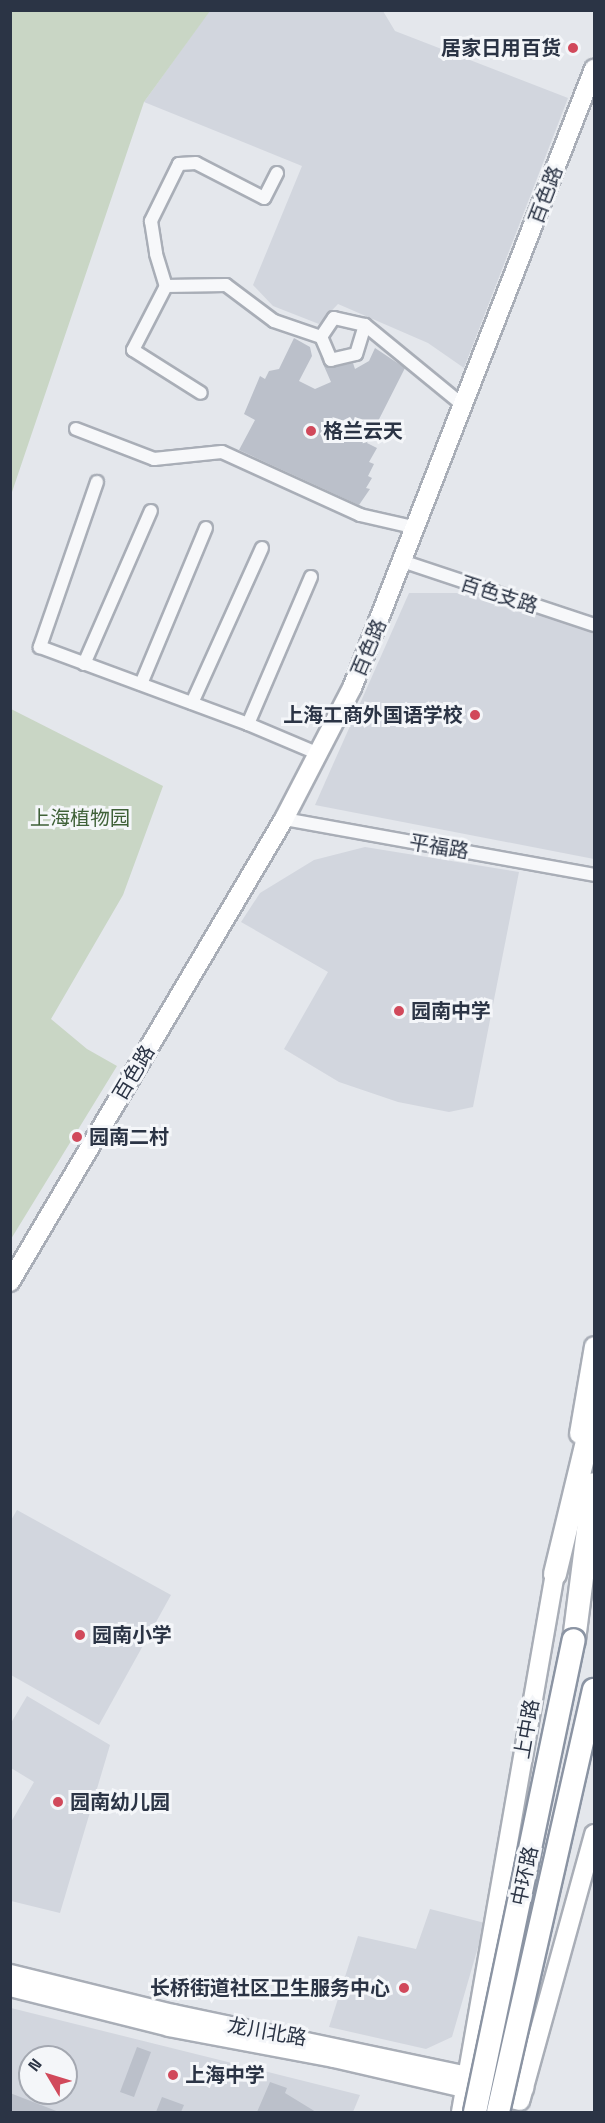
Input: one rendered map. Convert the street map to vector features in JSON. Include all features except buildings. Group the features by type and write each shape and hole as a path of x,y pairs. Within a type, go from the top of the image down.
{"highway":[{"path":"555,1574 594,1413"},
{"name":"中环路","path":"574,1640 594,1484"},
{"name":"中环路","path":"475,2112 574,1640 594,1569"},
{"name":"中环路","path":"498,2112 594,1690"}],"street":[{"name":"百色路","path":"10,1282 284,819 320,754 405,562 594,69"},
{"path":"201,393 133,350 166,286 151,221 179,164 196,163 264,198 277,173"},
{"path":"166,286 226,285 274,321 321,337 331,360 356,354 366,325"},
{"path":"321,337 334,318 366,325 464,406"},
{"path":"76,429 154,459 222,452 360,515 417,528"},
{"path":"97,482 40,647 248,724 320,754"},
{"path":"84,664 151,511"},
{"path":"141,684 206,528"},
{"path":"192,703 262,548"},
{"name":"百色支路","path":"405,562 594,625"},
{"path":"248,724 311,577"},
{"name":"平福路","path":"284,819 594,875"},
{"name":"上中路","path":"461,2112 469,2082 479,2000 594,1346"},
{"path":"520,2100 593,1845"},
{"name":"龙川北路","path":"10,1974 469,2082 520,2100"},
{"name":"龙川北路","path":"10,1987 170,2027 469,2082"}],"shaded area":[{"path":"210,10 383,11 395,31 568,98 464,368 428,343 338,304 319,324 273,306 253,285 302,166 144,102"},
{"name":"上海工商外国语学校","path":"409,593 491,593 594,624 594,859 315,805"},
{"name":"园南中学","path":"365,847 519,872 473,1107 449,1112 398,1102 339,1082 284,1049 328,972 241,922 260,893 314,860"},
{"name":"园南小学","path":"17,1510 171,1595 99,1725 11,1675 10,1522"},
{"name":"园南幼儿园","path":"27,1696 110,1745 60,1913 11,1901 11,1822 34,1782 11,1768 11,1723"},
{"name":"长桥街道社区卫生服务中心","path":"430,1909 485,1923 452,2037 426,2049 329,2027 358,1936 416,1949"},
{"name":"上海中学","path":"11,2008 360,2095 353,2112 11,2112"}],"green space":[{"path":"11,10 210,11 144,102 11,495"},
{"name":"上海植物园","path":"11,709 163,786 123,895 51,1019 87,1049 117,1066 11,1239"}],"place":[{"name":"居家日用百货","path":"573,48"},
{"name":"格兰云天","path":"311,431"},
{"name":"上海工商外国语学校","path":"475,715"},
{"name":"园南中学","path":"399,1011"},
{"name":"园南二村","path":"77,1137"},
{"name":"园南小学","path":"80,1635"},
{"name":"园南幼儿园","path":"58,1802"},
{"name":"长桥街道社区卫生服务中心","path":"404,1988"},
{"name":"上海中学","path":"173,2075"}]}
